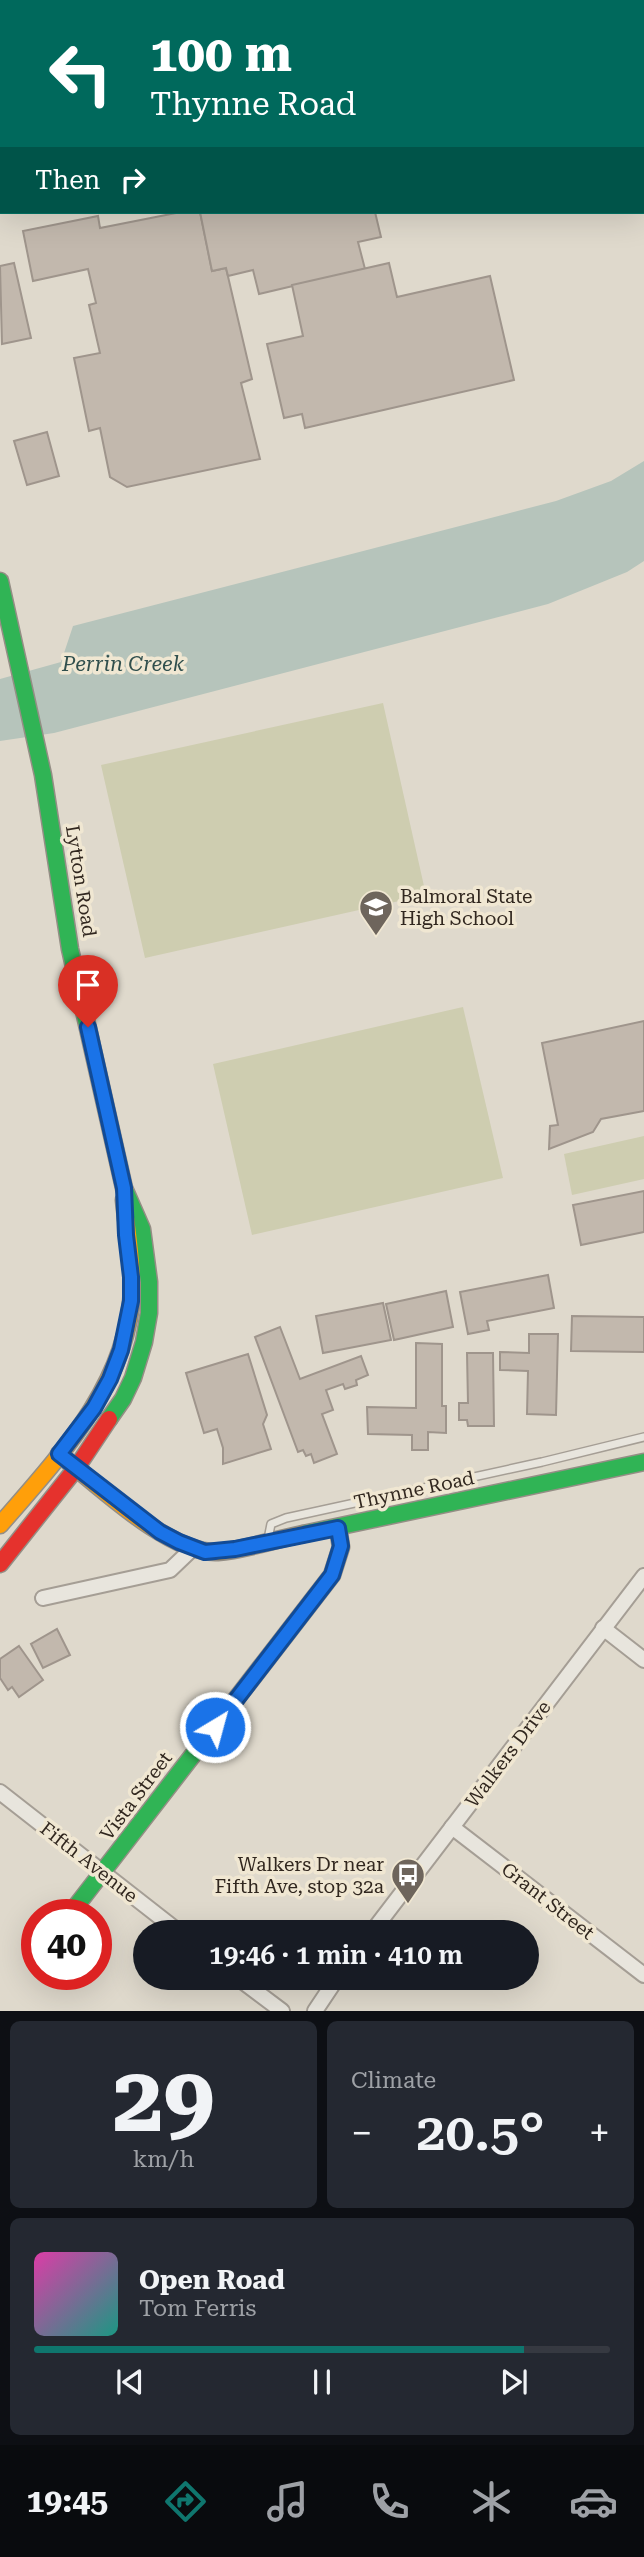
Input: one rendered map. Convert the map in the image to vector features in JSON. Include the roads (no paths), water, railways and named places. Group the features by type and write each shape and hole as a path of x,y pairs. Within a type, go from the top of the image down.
{"main road":[{"name":"Lytton Road","path":"0,581 39,753 71,949 124,1188 131,1277 131,1301 121,1350 110,1379 94,1408 0,1525"},
{"name":"Lytton Road","path":"0,1564 77,1467 133,1378 149,1313 142,1228 124,1188"},
{"name":"Thynne Road","path":"59,1454 160,1532 205,1552 267,1543 644,1462"},
{"name":"Vista Street","path":"82,1899 332,1575 341,1546 338,1528"}],"street":[{"path":"43,1598 170,1570 193,1548"},
{"name":"Walkers Drive","path":"381,1920 644,1576"},
{"path":"603,1628 644,1660"},
{"name":"Fifth Avenue","path":"0,1793 164,1920"},
{"name":"Grant Street","path":"452,1827 644,1975"},
{"path":"254,1990 282,2011"},
{"path":"315,2011 329,1990"}],"lane":[{"path":"267,1543 271,1524 286,1518 644,1437"}],"water":[{"name":"Perrin Creek","path":"644,461 644,561 627,572 548,604 54,733 0,741 0,679 61,662 73,626 556,501 611,481"}],"place":[{"name":"Balmoral State High School","path":"376,937"},
{"name":"Walkers Dr near Fifth Ave, stop 32a","path":"408,1905"}]}
